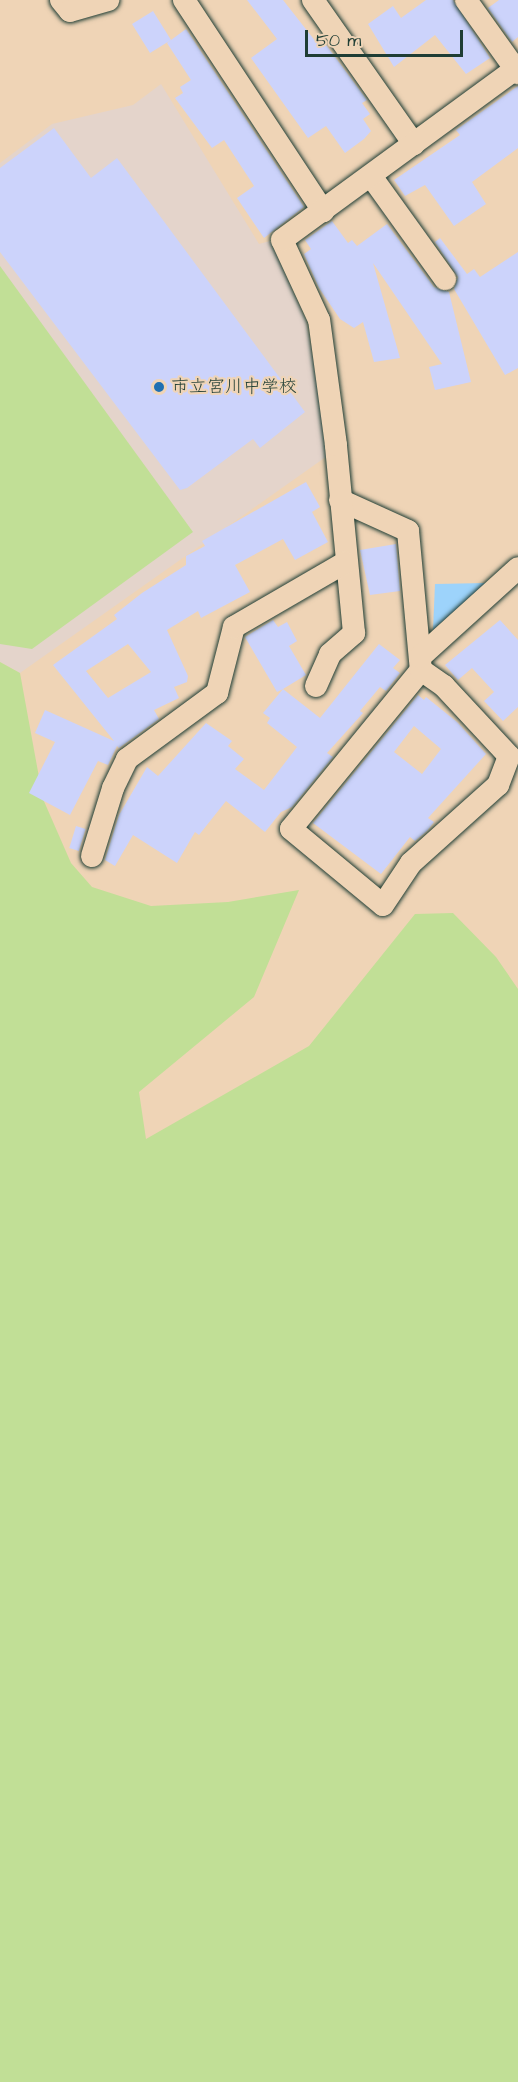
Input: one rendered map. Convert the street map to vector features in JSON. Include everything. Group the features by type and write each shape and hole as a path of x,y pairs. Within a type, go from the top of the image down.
{"street":[{"path":"61,0 70,11 108,0"},
{"path":"184,0 323,211"},
{"path":"313,0 414,144"},
{"path":"316,686 330,654 354,633 320,320 282,240 517,70 474,3"},
{"path":"370,176 445,279"},
{"path":"339,500 408,531 421,664 513,752 498,785 411,862 383,905 291,830 421,664 518,568"},
{"path":"92,856 113,788 128,759 217,693 234,627 346,562"}],"shaded area":[{"name":"市立宮川中学校","path":"161,84 259,244 270,241 306,321 330,454 20,673 0,662 0,163 52,124 133,105"}],"green space":[{"path":"0,266 193,532 32,649 0,644"},
{"path":"0,662 20,673 43,799 71,863 92,887 151,906 228,902 299,890 254,997 139,1092 146,1139 309,1046 415,914 453,913 496,957 518,989 518,2082 0,2082"}],"water":[{"path":"487,583 433,630 435,584"}],"building":[{"path":"247,0 283,0 316,42 321,38 367,100 362,103 370,114 363,119 371,131 345,153 326,126 308,138 251,58 277,39"},
{"path":"426,0 453,0 490,58 466,74 435,35 394,67 368,24 393,6 401,18"},
{"path":"499,0 518,0 518,37 512,42 488,8"},
{"path":"153,11 171,40 150,53 132,24"},
{"path":"186,29 304,207 264,238 237,198 254,186 224,140 212,148 175,98 183,93 180,87 191,80 167,43"},
{"path":"518,86 518,148 472,182 486,204 454,226 425,185 405,196 394,180 460,135 456,130"},
{"path":"54,128 91,178 117,158 305,412 260,448 253,439 187,488 180,490 0,252 0,168"},
{"path":"332,221 348,243 352,240 357,246 387,224 434,287 449,292 471,382 435,390 429,367 442,364 373,263 400,358 374,362 363,322 354,328 340,319 319,288 304,254 311,249 305,240"},
{"path":"440,238 467,274 474,269 480,277 518,252 518,368 505,375 454,289 458,277 435,242"},
{"path":"306,482 320,507 312,512 328,542 295,560 283,539 235,565 250,592 201,618 198,611 167,630 188,676 187,682 174,687 179,698 154,710 159,719 119,748 117,746 108,765 98,761 70,815 29,793 55,742 35,733 45,710 114,741 53,665 117,619 114,615 142,593 186,565 186,556 205,546 202,541","holes":["128,644 151,672 108,698 86,671"]},
{"path":"396,544 400,591 370,595 360,550"},
{"path":"273,620 278,627 287,622 297,641 289,646 306,675 277,692 245,637"},
{"path":"500,620 518,640 518,707 503,721 484,701 494,692 472,668 458,680 445,665"},
{"path":"379,644 400,660 393,668 400,673 386,691 380,687 360,711 363,713 327,753 333,757 292,807 281,812 265,832 226,801 199,835 195,832 177,863 133,835 115,866 105,860 119,815 147,767 158,776 206,723 232,741 228,746 244,759 235,769 264,790 297,747 267,723 270,718 263,713 283,689 320,718"},
{"path":"418,695 424,700 426,697 457,722 486,754 428,818 434,822 427,831 415,841 410,837 381,874 313,823","holes":["414,726 441,749 422,774 394,752"]},
{"path":"76,826 86,829 79,851 69,848"}],"place":[{"name":"市立宮川中学校","path":"159,387"}]}
